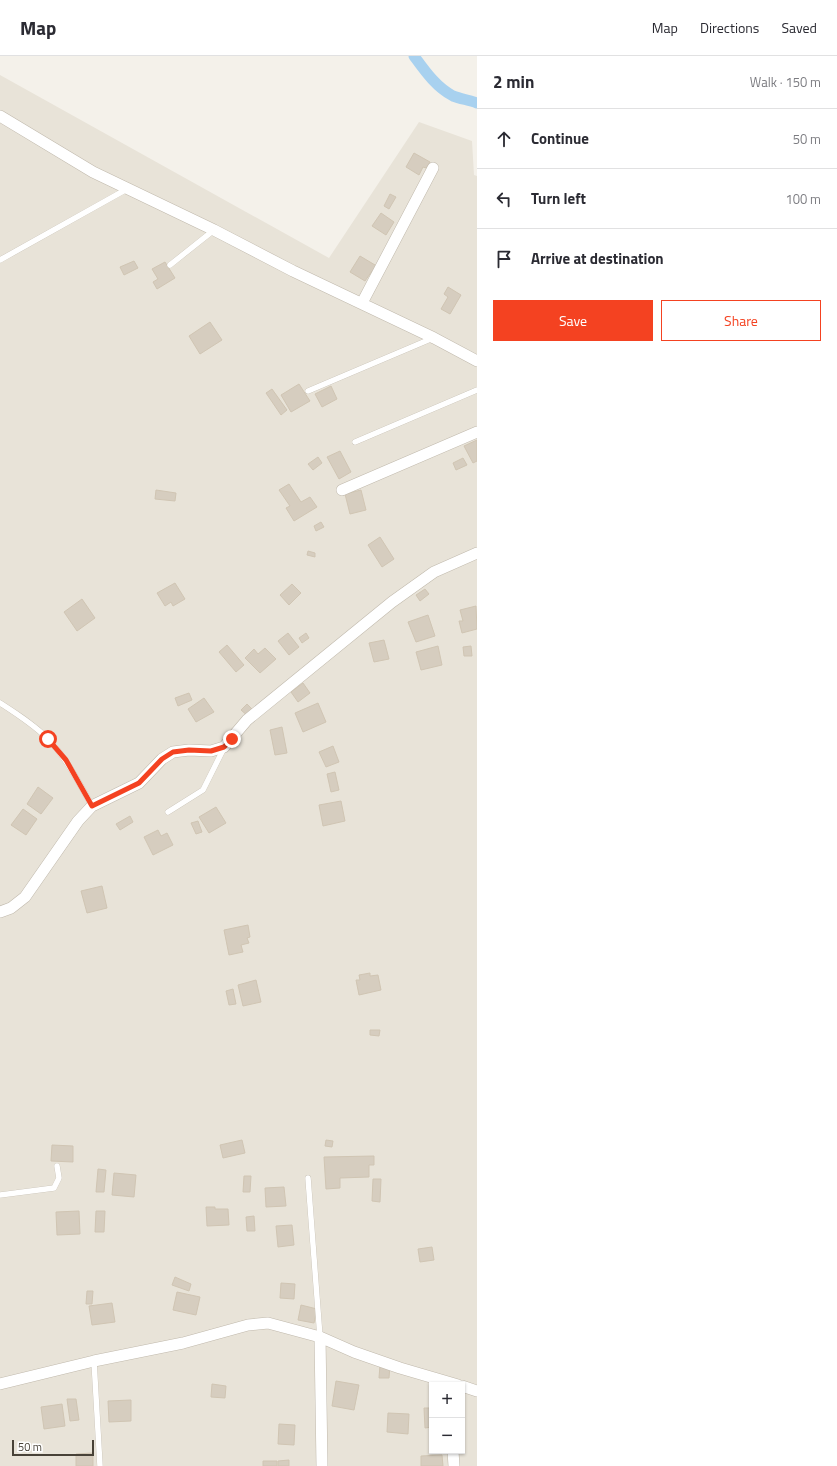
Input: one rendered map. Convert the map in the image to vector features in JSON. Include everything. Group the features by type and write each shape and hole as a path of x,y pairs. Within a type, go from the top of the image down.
{"street":[{"path":"0,116 93,172 214,230 293,271 434,338 477,361"},
{"path":"362,303 433,168"},
{"path":"342,490 477,432"},
{"path":"0,912 11,908 25,897 78,821 92,806 139,783 162,759 173,752 189,750 211,751 224,747 247,720 392,602 434,572 477,553"},
{"path":"0,1384 94,1361 183,1343 248,1325 261,1323 268,1323 320,1337 354,1352 446,1382"},
{"path":"320,1337 322,1466"},
{"path":"465,1388 477,1391"},
{"path":"453,1454 454,1466"}],"lane":[{"path":"0,260 128,189"},
{"path":"170,265 214,230"},
{"path":"308,391 434,338"},
{"path":"355,442 477,390"},
{"path":"0,703 26,720 48,739 66,760 92,806"},
{"path":"168,812 203,790 224,747"},
{"path":"0,1195 54,1188 59,1178 57,1166"},
{"path":"308,1178 320,1337"},
{"path":"94,1361 100,1466"}],"shaded area":[{"path":"0,75 329,258 419,122 472,141 474,175 477,176 477,1466 0,1466"}],"building":[{"path":"414,153 430,162 426,168 423,167 419,175 406,167"},
{"path":"390,194 396,197 389,209 384,206"},
{"path":"381,213 394,222 386,235 372,226"},
{"path":"360,256 380,268 376,274 372,271 365,281 350,272"},
{"path":"134,261 138,268 124,275 120,267"},
{"path":"165,262 175,278 157,289 153,282 158,279 152,269"},
{"path":"448,287 461,295 450,314 441,309 448,297 444,294"},
{"path":"210,322 222,340 200,354 189,336"},
{"path":"299,384 310,401 291,412 281,395"},
{"path":"331,386 337,399 322,407 315,394"},
{"path":"272,389 287,410 281,415 266,393"},
{"path":"477,440 477,461 473,463 464,446"},
{"path":"340,451 351,472 339,479 327,457"},
{"path":"318,457 322,463 313,470 308,464"},
{"path":"463,458 467,465 456,470 453,463"},
{"path":"289,484 301,502 310,497 317,507 294,521 286,508 290,506 279,490"},
{"path":"156,490 176,493 175,501 155,499"},
{"path":"361,490 366,510 350,514 345,494"},
{"path":"321,522 324,527 316,531 314,526"},
{"path":"380,537 394,559 382,567 368,545"},
{"path":"308,551 315,553 315,557 307,555"},
{"path":"175,583 185,599 173,606 171,602 165,606 157,593"},
{"path":"292,584 301,593 289,605 280,595"},
{"path":"425,589 429,594 420,601 416,595"},
{"path":"82,599 95,618 77,631 64,612"},
{"path":"476,606 477,629 462,633 459,621 463,621 460,610"},
{"path":"428,615 435,636 416,642 408,622"},
{"path":"288,633 299,647 289,655 278,641"},
{"path":"306,633 309,638 302,643 299,638"},
{"path":"384,640 389,659 374,662 369,643"},
{"path":"227,645 244,665 236,672 219,652"},
{"path":"438,646 442,665 421,670 416,652"},
{"path":"471,646 472,656 464,656 463,647"},
{"path":"265,648 276,659 260,673 245,658 254,649 258,654"},
{"path":"303,683 310,693 298,702 291,692"},
{"path":"189,693 192,700 178,706 175,698"},
{"path":"204,698 214,712 196,722 188,709"},
{"path":"318,703 326,722 303,732 295,713"},
{"path":"247,704 255,712 250,718 241,710"},
{"path":"282,727 287,753 275,755 270,730"},
{"path":"333,746 339,762 326,767 319,752"},
{"path":"335,772 339,790 331,792 327,774"},
{"path":"38,787 53,798 41,814 27,804"},
{"path":"341,801 345,821 323,826 319,805"},
{"path":"216,807 226,823 209,833 199,817"},
{"path":"23,809 37,819 26,835 11,825"},
{"path":"130,816 133,822 120,830 116,824"},
{"path":"198,821 202,832 196,834 191,823"},
{"path":"158,830 161,836 167,833 173,845 153,855 144,837"},
{"path":"102,886 107,908 87,913 81,891"},
{"path":"248,925 250,937 247,938 249,943 241,945 243,952 229,955 224,930"},
{"path":"370,973 370,976 378,975 381,990 359,995 356,980 360,980 359,975"},
{"path":"256,980 261,1002 243,1006 238,985"},
{"path":"233,989 236,1004 229,1005 226,991"},
{"path":"370,1030 380,1030 379,1036 370,1035"},
{"path":"242,1140 245,1153 223,1158 220,1145"},
{"path":"326,1140 333,1141 332,1147 325,1146"},
{"path":"52,1145 73,1146 73,1162 51,1161"},
{"path":"374,1156 374,1165 369,1165 369,1177 340,1178 340,1188 326,1189 324,1157"},
{"path":"98,1169 106,1170 104,1192 96,1192"},
{"path":"114,1173 136,1175 134,1197 112,1195"},
{"path":"244,1176 251,1176 250,1192 243,1192"},
{"path":"373,1179 381,1179 380,1202 372,1201"},
{"path":"284,1187 286,1206 266,1207 265,1188"},
{"path":"206,1207 228,1209 229,1225 207,1226"},
{"path":"79,1211 80,1234 57,1235 56,1212"},
{"path":"96,1211 105,1211 104,1232 95,1232"},
{"path":"254,1216 255,1231 247,1231 246,1217"},
{"path":"292,1225 294,1245 278,1247 276,1226"},
{"path":"432,1247 434,1260 420,1262 418,1249"},
{"path":"175,1277 191,1284 189,1291 172,1285"},
{"path":"281,1283 295,1284 294,1299 280,1298"},
{"path":"87,1291 93,1291 92,1304 86,1304"},
{"path":"177,1292 200,1297 196,1315 173,1310"},
{"path":"112,1303 115,1322 92,1325 89,1306"},
{"path":"301,1305 317,1309 314,1323 298,1320"},
{"path":"380,1365 390,1365 389,1378 379,1378"},
{"path":"336,1381 359,1385 354,1410 332,1406"},
{"path":"212,1384 226,1386 225,1398 211,1397"},
{"path":"67,1399 76,1399 79,1420 70,1421"},
{"path":"131,1400 131,1421 109,1422 108,1401"},
{"path":"62,1404 65,1426 44,1429 41,1407"},
{"path":"424,1408 429,1408 429,1427 425,1428"},
{"path":"388,1413 409,1414 408,1434 387,1432"},
{"path":"279,1424 295,1425 294,1445 278,1444"},
{"path":"93,1453 93,1466 76,1466 76,1454"},
{"path":"442,1455 443,1466 421,1466 421,1456"},
{"path":"289,1460 289,1466 278,1466 278,1461"},
{"path":"263,1461 277,1461 277,1466 263,1466"}],"waterway":[{"path":"414,56 441,88 453,96 477,103"}],"route":[{"path":"48,739 66,760 92,806 139,783 162,759 173,752 189,750 211,751 224,747 232,739"}]}
